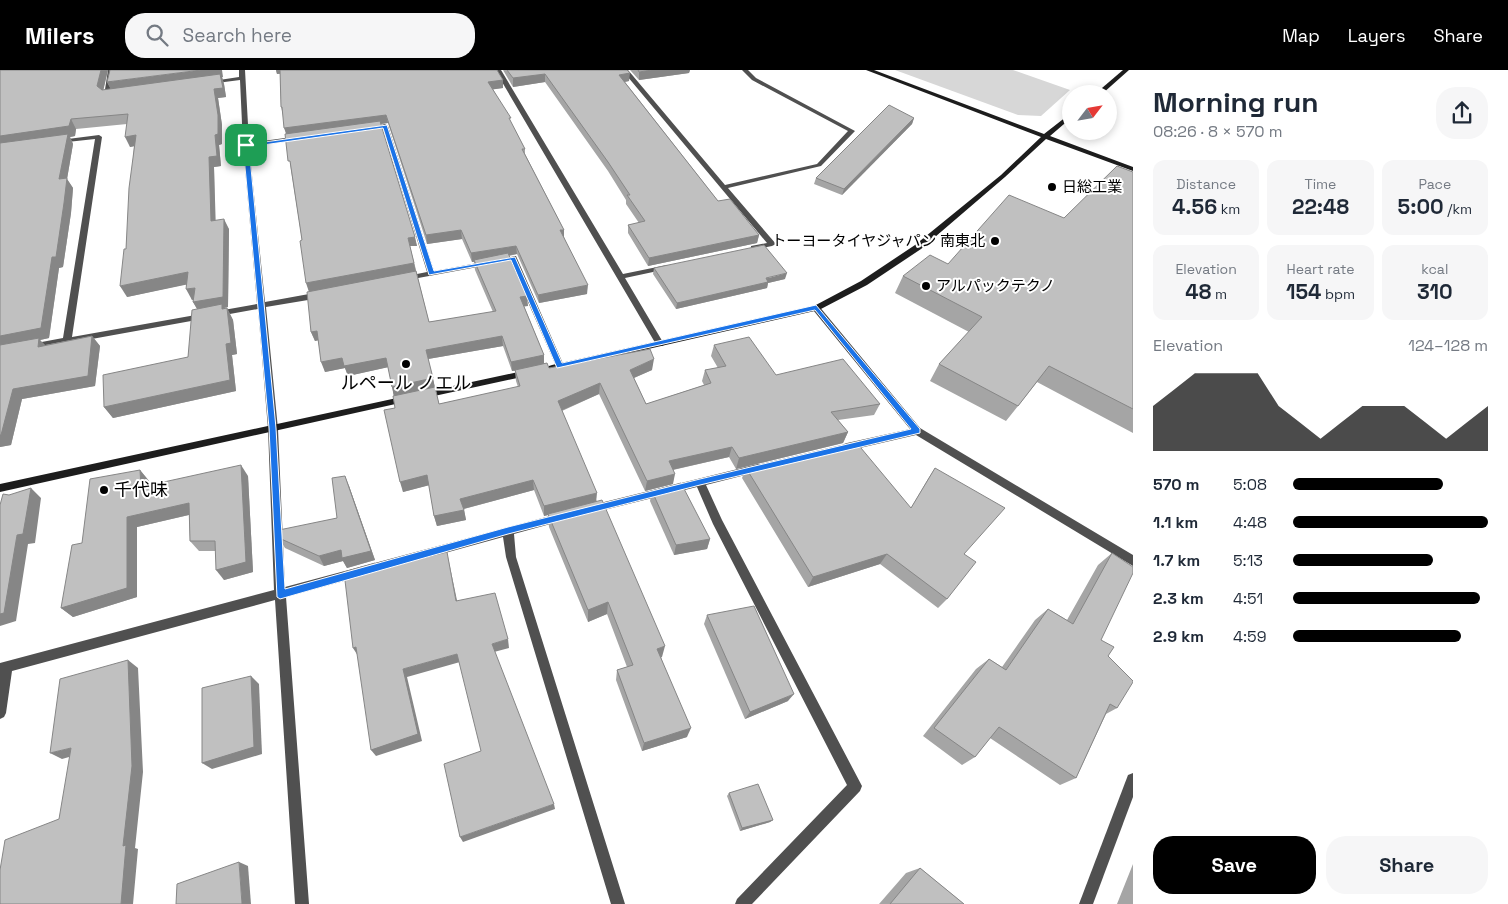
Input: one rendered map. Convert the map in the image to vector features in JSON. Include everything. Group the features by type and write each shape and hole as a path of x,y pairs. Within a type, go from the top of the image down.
{"street":[{"path":"111,70 107,96 116,94"},
{"path":"242,70 246,145 272,428 280,595 302,904"},
{"path":"498,70 660,344"},
{"path":"625,70 772,244 743,250"},
{"path":"723,187 819,165 852,131 754,79 745,70"},
{"path":"869,70 1133,169"},
{"path":"1108,85 1126,70"},
{"path":"204,83 242,78"},
{"path":"0,488 660,344 816,308 864,283 918,247 1004,176 1062,122"},
{"path":"357,130 385,126 432,274"},
{"path":"246,145 311,136"},
{"path":"55,143 98,137 67,339"},
{"path":"394,281 513,258 560,366"},
{"path":"620,278 677,265"},
{"path":"19,349 327,294"},
{"path":"816,308 917,431 1133,561"},
{"path":"841,448 917,431"},
{"path":"0,713 4,668 280,595 508,530 766,466"},
{"path":"700,482 717,521 855,786 742,904"},
{"path":"508,530 511,557 618,904"},
{"path":"1086,904 1133,780"}],"shaded area":[{"path":"895,70 1013,70 1062,87 1062,97 1041,116 1018,115"}],"building":[{"path":"0,70 101,70 97,86 102,90 220,74 223,88 214,89 218,115 218,134 215,135 217,156 209,157 211,221 224,219 223,297 193,302 195,288 186,289 188,272 120,286 124,249 126,249 129,188 136,135 125,137 128,114 71,119 69,126 0,136"},
{"path":"110,70 201,70 107,82"},
{"path":"280,70 497,70 503,80 488,82 511,118 509,118 525,149 522,149 564,230 560,230 588,285 538,295 516,246 471,253 461,230 426,235 386,115 284,128 281,107"},
{"path":"507,70 627,70 630,73 619,75 718,201 730,199 759,235 649,258 628,225 645,221 608,162 545,74 513,78"},
{"path":"889,105 914,118 844,189 816,178"},
{"path":"380,121 415,237 408,238 414,263 306,283 300,241 302,240 285,134"},
{"path":"68,134 59,179 67,178 64,203 56,257 52,257 41,328 0,336 0,143"},
{"path":"1117,166 1133,172 1133,409 1049,366 1018,406 939,364 982,317 903,276 930,255 948,264 1009,195 1064,218"},
{"path":"764,245 787,273 766,278 768,282 677,303 654,268"},
{"path":"508,253 527,296 520,297 544,355 511,362 502,336 426,350 433,378 392,387 386,358 344,366 342,358 321,362 317,331 311,332 307,292 416,271 429,322 496,311 474,260"},
{"path":"222,304 222,309 227,308 231,343 226,344 230,380 104,407 103,375 188,357 192,310"},
{"path":"92,336 88,376 13,389 0,435 0,345 39,338 38,347"},
{"path":"749,337 776,375 843,359 880,404 831,412 848,432 739,458 732,447 669,461 675,474 647,481 600,383 558,401 597,493 544,506 533,480 460,499 464,510 434,516 427,475 400,482 384,410 395,408 393,396 435,387 439,404 520,386 515,370 547,363 549,368 650,349 654,359 630,370 646,404 711,383 705,370 726,366 714,345"},
{"path":"856,442 911,508 935,468 1005,508 964,554 976,562 947,599 887,554 813,577 746,468"},
{"path":"241,465 246,562 216,570 215,541 190,541 189,503 127,517 127,588 61,608 72,545 82,543 90,479 140,470 141,487"},
{"path":"345,476 371,551 342,558 341,550 319,556 279,538 279,530 337,518 332,478"},
{"path":"681,483 710,539 676,545 652,491"},
{"path":"31,488 23,534 17,535 4,613 0,614 0,505 3,494 9,495"},
{"path":"602,500 665,646 657,649 691,728 644,743 617,670 633,665 608,602 588,610 548,514"},
{"path":"447,552 456,601 495,593 508,639 492,644 554,804 460,837 444,764 481,751 457,654 403,669 418,734 371,750 356,647 353,648 344,572 375,563 377,569"},
{"path":"1112,553 1133,567 1133,573 1101,640 1114,647 1108,656 1133,682 1117,708 1110,704 1076,778 999,727 975,757 934,728 989,659 1006,670 1048,609 1073,624"},
{"path":"754,606 794,694 750,712 707,615"},
{"path":"128,660 132,766 123,846 126,845 121,904 0,904 0,870 5,840 59,819 71,748 50,753 60,679"},
{"path":"251,676 254,747 202,763 202,688"},
{"path":"758,784 773,820 742,828 729,793"},
{"path":"239,862 242,904 176,904 177,884"},
{"path":"920,868 964,904 890,904"}],"place":[{"name":"日総工業","path":"1052,187"},
{"name":"トーヨータイヤジャパン 南東北","path":"995,241"},
{"name":"アルパックテクノ","path":"926,286"},
{"name":"ルペール ノエル","path":"406,364"},
{"name":"千代味","path":"104,490"}],"route":[{"path":"385,126 432,274 513,258 560,366 816,308 917,431 508,530 280,595 272,428 246,145 385,126"}]}
